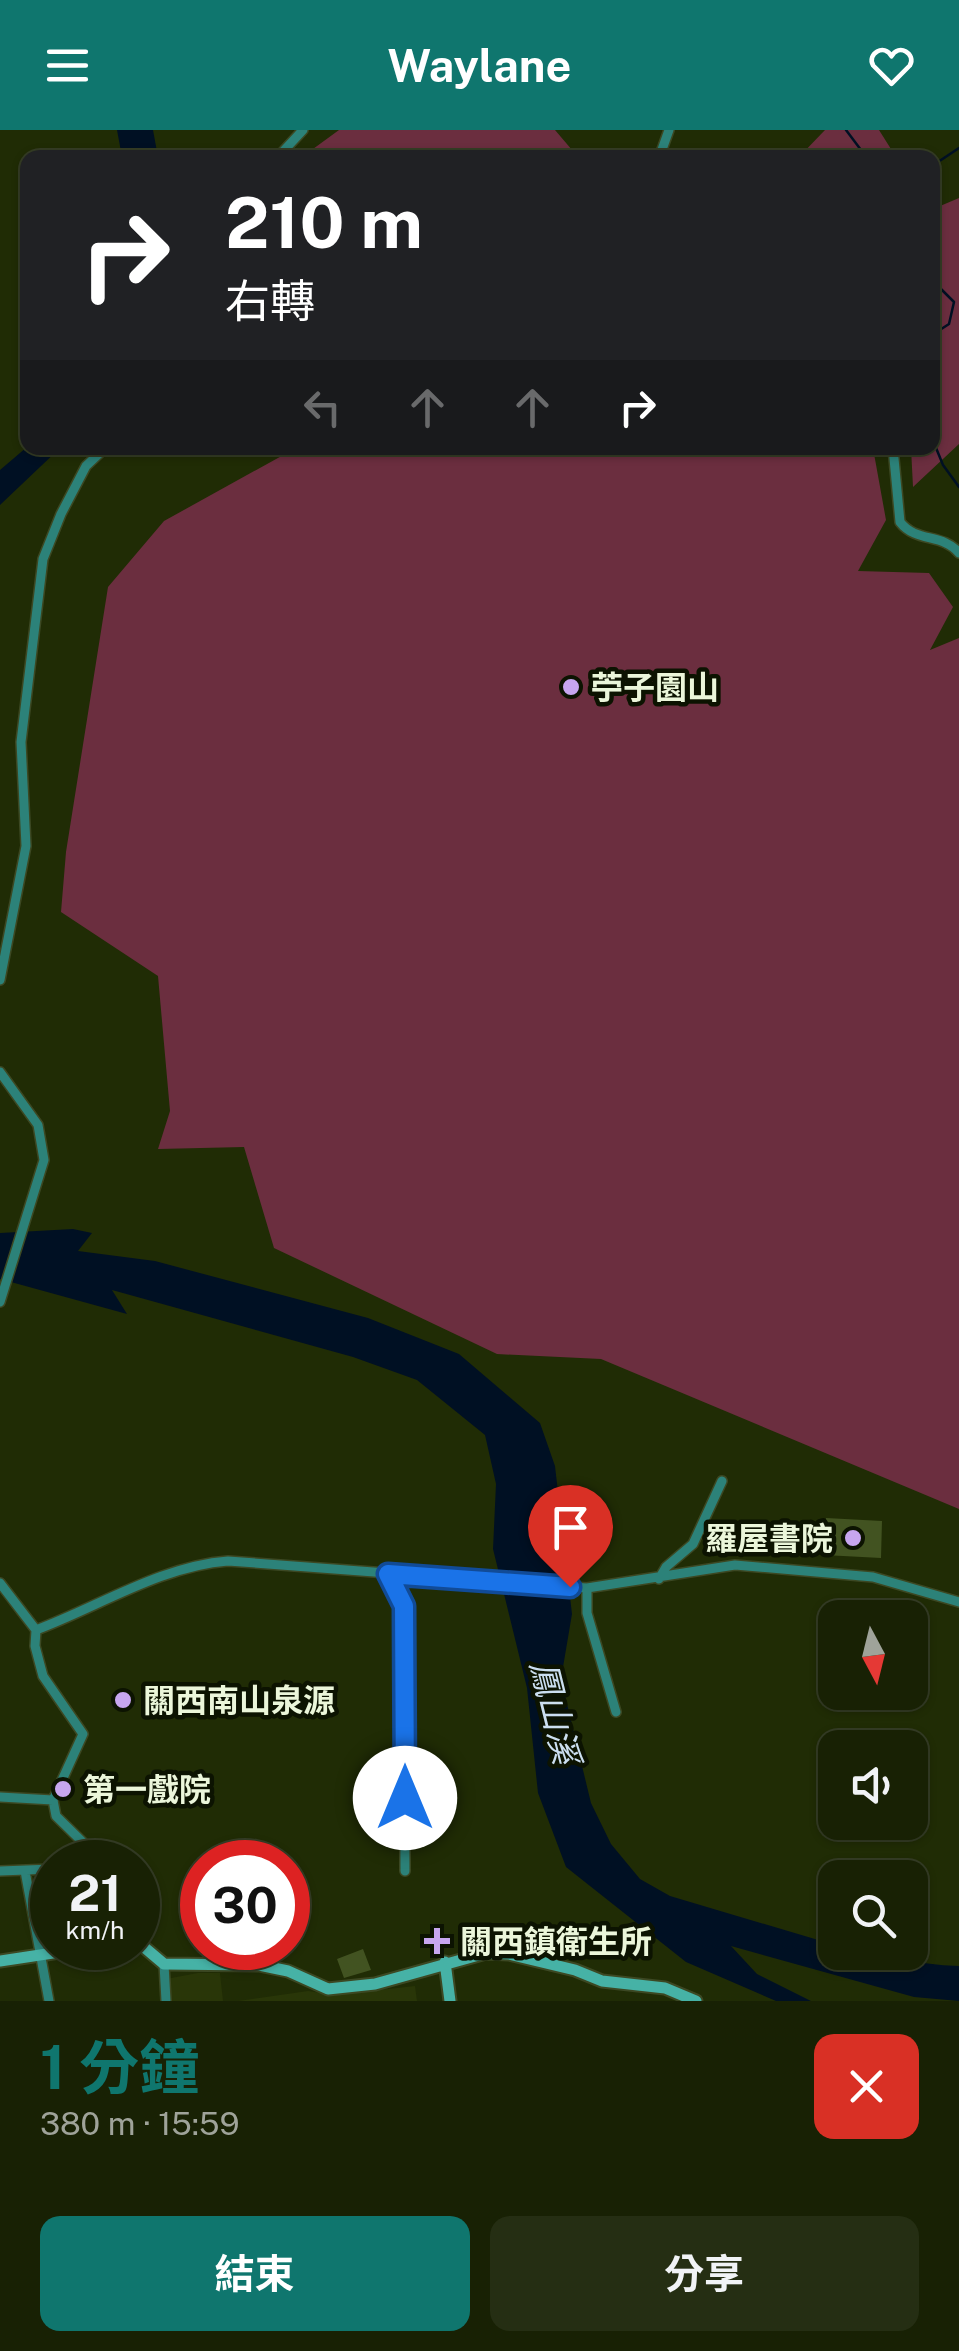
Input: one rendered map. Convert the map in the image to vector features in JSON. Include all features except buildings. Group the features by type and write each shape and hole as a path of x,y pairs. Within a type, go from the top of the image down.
{"street":[{"path":"284,150 303,130"},
{"path":"0,980 26,846 21,742 43,559 86,466 98,455"},
{"path":"895,455 900,522 915,536 940,540 959,553"},
{"path":"0,1072 38,1124 44,1160 2,1299"},
{"path":"659,1578 693,1544 722,1481"},
{"path":"36,1630 206,1562 586,1588 735,1565 874,1577 959,1602"},
{"path":"388,1574 404,1606 405,1871"},
{"path":"0,1583 36,1630 43,1676 83,1734 54,1800 56,1816 81,1840"},
{"path":"586,1588 587,1613 616,1712"},
{"path":"0,1797 54,1800"},
{"path":"25,1870 30,1900"},
{"path":"0,1872 30,1870"},
{"path":"160,1961 164,1964 259,1965 288,1971 314,1985 344,1989 486,1953 520,1956 576,1970 590,1978 665,1988 696,2001"},
{"path":"0,1962 30,1956"},
{"path":"445,1962 450,2001"},
{"path":"164,1964 166,2001"},
{"path":"42,1970 49,2001"}],"shaded area":[{"path":"339,130 555,130 572,150 312,150"},
{"path":"825,130 879,130 892,150 806,150"},
{"path":"959,198 959,444 913,487 911,455 940,455 940,206"},
{"path":"283,455 874,455 886,520 858,571 929,573 953,607 930,650 959,638 959,1509 601,1359 497,1354 274,1248 244,1147 158,1149 170,1111 158,976 61,912 66,852 108,587 164,521"},
{"path":"220,1973 223,2001 169,2001 166,1979"},
{"path":"415,1986 417,2001 238,2001 308,1991 335,1995"}],"water":[{"path":"117,130 153,130 157,150 121,150"},
{"path":"20,453 53,455 0,505 0,470"},
{"name":"鳳山溪","path":"73,1229 92,1233 78,1251 155,1261 368,1318 459,1354 540,1423 555,1466 572,1614 561,1679 591,1803 611,1844 640,1879 670,1896 818,1940 818,1970 928,1970 928,1964 959,1966 959,2001 914,1997 731,1946 757,1974 811,2001 776,2001 686,1962 566,1867 538,1793 527,1688 493,1549 496,1484 485,1435 417,1380 353,1357 112,1290 127,1314 0,1279 0,1233"}],"waterway":[{"path":"846,130 861,150"},
{"path":"940,161 959,148"},
{"path":"940,288 954,302 949,324 940,330"},
{"path":"939,455 959,487"}],"place":[{"name":"苧子園山","path":"571,687"},
{"name":"羅屋書院","path":"853,1538"},
{"name":"關西南山泉源","path":"123,1700"},
{"name":"第一戲院","path":"63,1789"},
{"name":"關西鎮衛生所","path":"437,1941"}],"route":[{"path":"405,1798 404,1606 388,1574 570,1587"}]}
